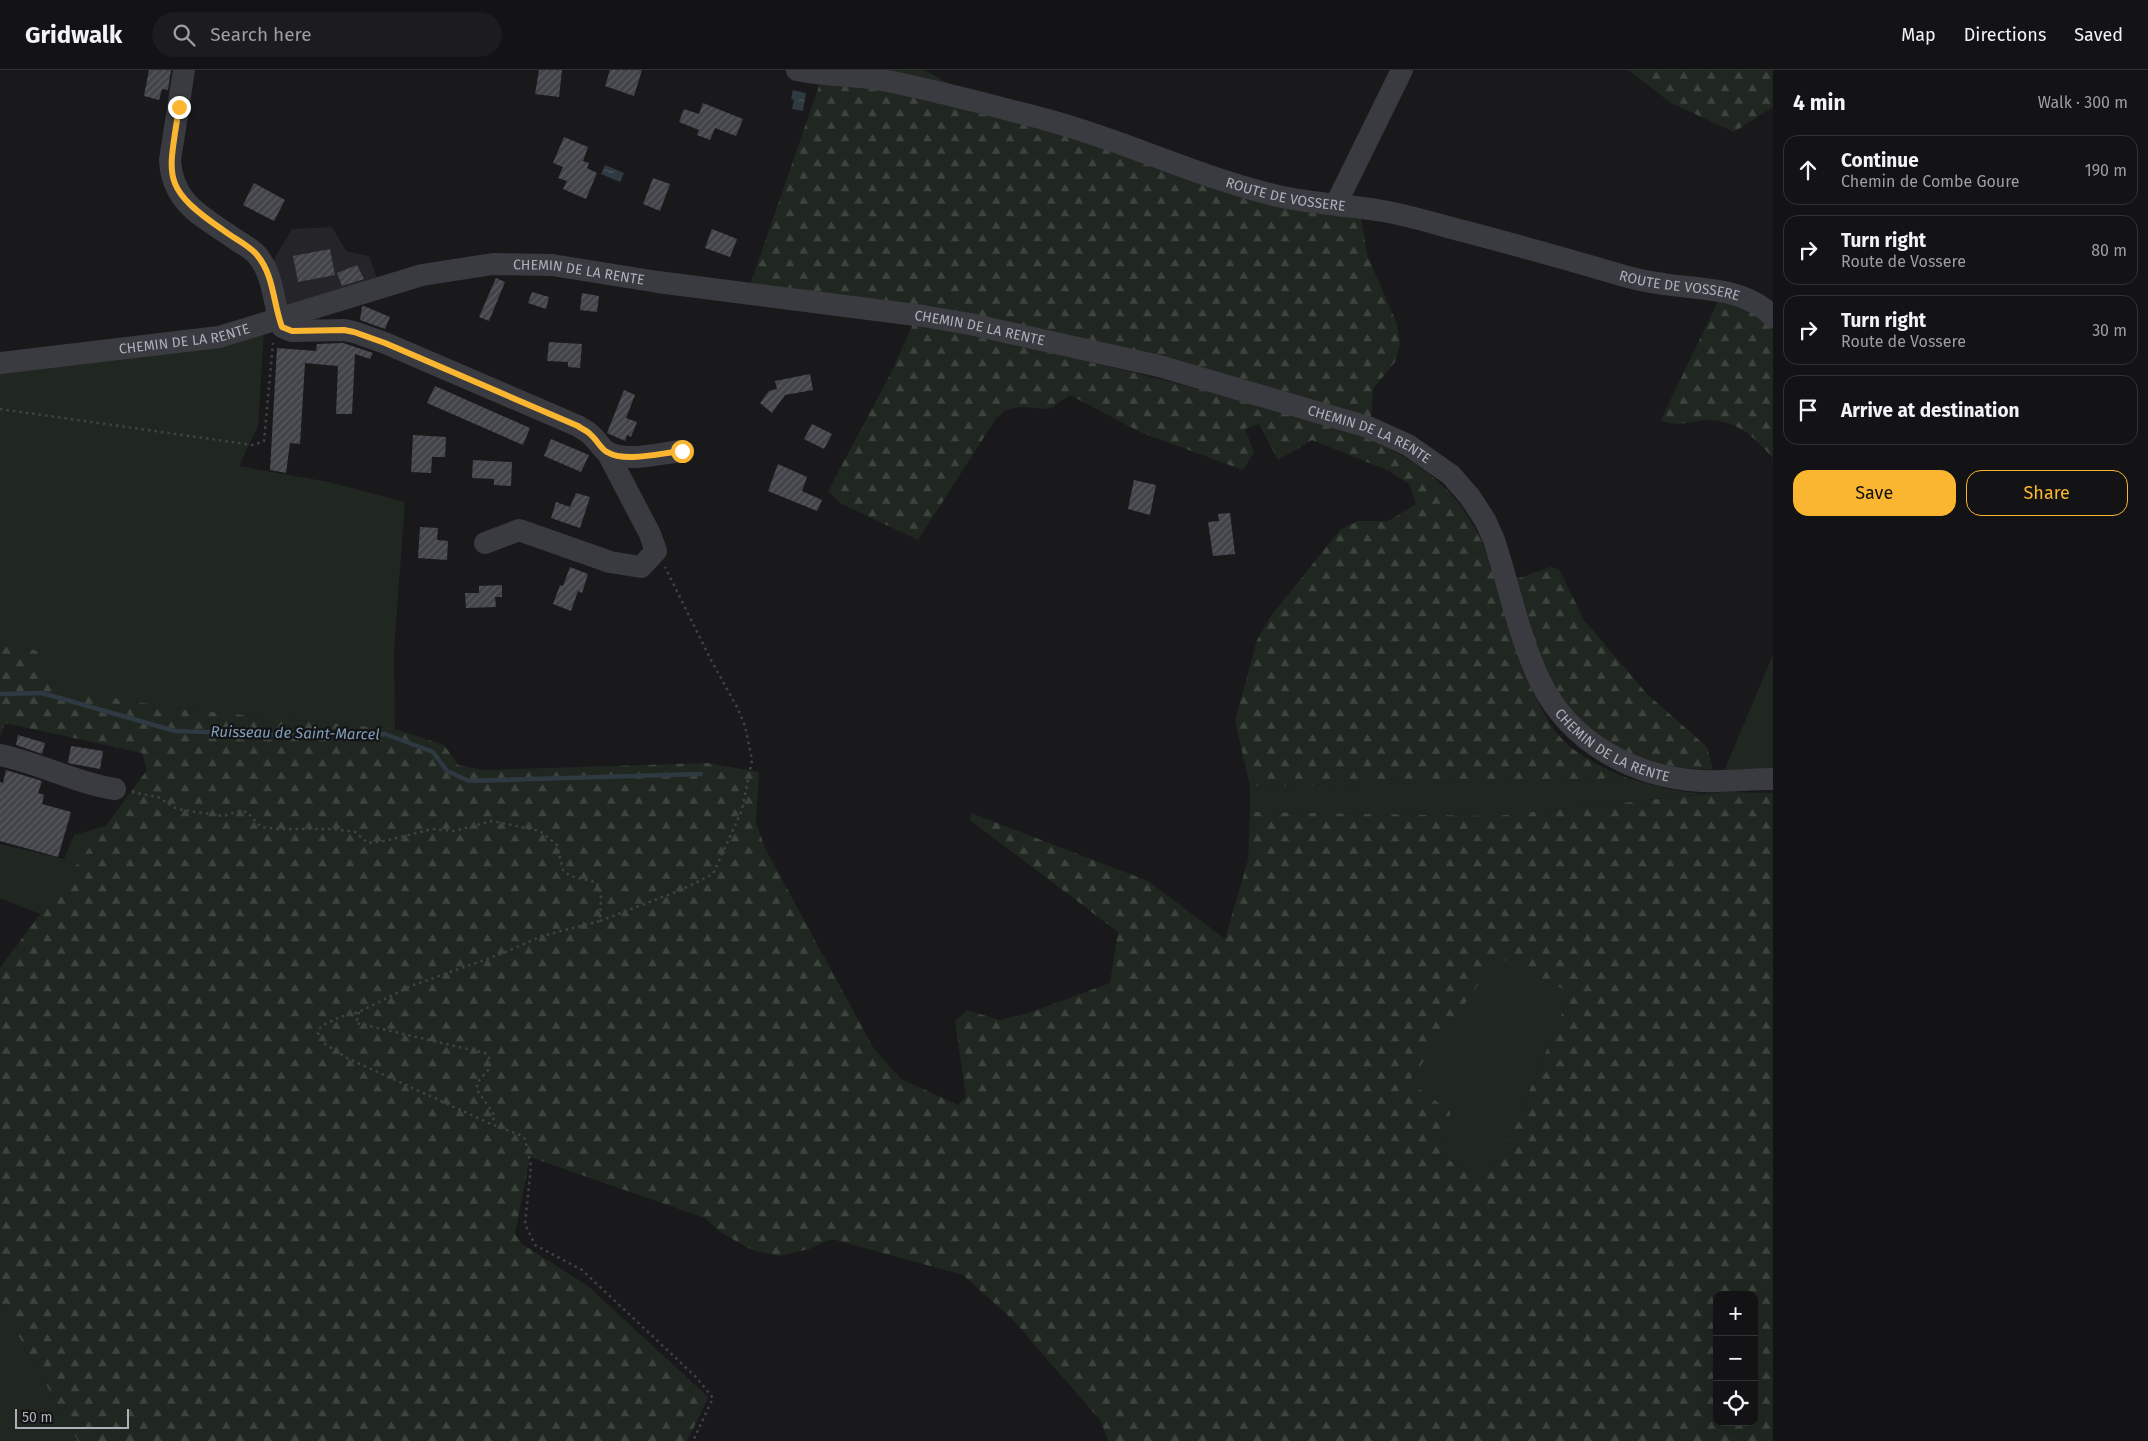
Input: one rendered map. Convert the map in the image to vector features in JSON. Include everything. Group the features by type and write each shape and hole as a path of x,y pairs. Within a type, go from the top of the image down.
{"street":[{"path":"184,70 170,160 175,184 188,205 256,253 266,267 280,322 292,331 344,330 385,343 578,426 591,435 606,452 650,534 656,551 640,567 610,562 519,530 485,543"},
{"name":"ROUTE DE VOSSERE","path":"797,70 820,75 879,79 1002,108 1091,133 1221,179 1276,196 1314,204 1336,204 1414,218 1650,282 1733,293 1769,307"},
{"path":"1336,204 1402,70"},
{"name":"CHEMIN DE LA RENTE","path":"0,363 220,337 280,322 422,275 493,264 552,266 658,282 923,316 970,324 1159,366 1368,427 1408,445 1428,458 1450,475 1470,497 1484,520 1494,540 1540,680 1565,720 1587,740 1621,762 1647,771 1701,781 1773,779"},
{"path":"606,452 632,458 682,451"},
{"path":"0,755 46,768 97,786 115,789"}],"path":[{"path":"0,409 254,445 264,441 273,335 280,322"},
{"path":"656,551 738,709 745,726 752,760 742,810 713,874 682,890 600,921 542,936 501,954 411,986 359,1012 340,1016 321,1026 318,1033 322,1042 347,1058 491,1124 520,1134 524,1139 531,1166 525,1224 535,1245 582,1270 696,1377 713,1398 693,1441"},
{"path":"115,789 158,797 177,809 223,816 240,811 247,812 261,827 278,829 333,829 355,832 368,843 385,841 432,828 454,831 492,821 540,832 557,845 562,870 570,876 596,882 601,893 600,921"},
{"path":"359,1012 356,1023 485,1053 489,1056 489,1069 477,1083 477,1090 494,1116 491,1124"}],"shaded area":[{"path":"332,227 346,251 369,256 378,281 287,305 270,266 292,229"}],"green space":[{"path":"884,70 924,70 954,86"},
{"path":"1628,70 1773,70 1773,107 1734,132 1671,103"},
{"path":"820,83 869,86 976,107 1360,213 1368,257 1397,324 1400,344 1395,362 1373,389 1371,421 749,288"},
{"path":"1718,301 1740,304 1773,327 1773,458 1746,432 1730,424 1721,421 1705,420 1673,424 1661,420"},
{"path":"914,322 1122,370 1299,416 1352,433 1402,455 1446,489 1465,511 1479,536 1499,589 1524,672 1553,728 1567,744 1580,754 1627,778 1621,782 1607,778 1600,780 1250,786 1235,721 1257,640 1271,616 1340,530 1358,521 1388,521 1416,504 1409,484 1389,471 1312,440 1278,460 1259,424 1245,429 1254,452 1243,470 1142,433 1070,395 1049,409 1020,407 1005,410 995,420 918,540 840,503 828,491 891,373"},
{"path":"264,330 258,426 239,466 329,482 405,502 394,651 395,729 180,709 66,690 49,682 38,651 7,643 0,649 0,373"},
{"path":"1550,567 1559,569 1584,620 1647,694 1707,747 1713,769 1663,764 1639,757 1616,746 1595,732 1576,715 1560,696 1547,674 1538,651 1516,579"},
{"path":"7,643 38,651 49,682 66,690 180,709 395,729 444,745 458,765 483,770 707,763 759,772 756,823 765,848 874,1049 901,1079 958,1105 966,1097 955,1021 967,1010 999,1020 1029,1013 1110,983 1118,932 970,820 971,813 1148,881 1225,939 1248,860 1250,812 1496,816 1725,792 1773,793 1773,1441 1108,1441 1101,1421 1013,1320 963,1275 832,1239 809,1249 779,1256 752,1250 720,1232 705,1218 530,1157 515,1234 522,1244 588,1286 708,1397 687,1441 78,1441 0,1303 0,968 147,770 142,753 5,723 0,736 0,649","holes":["1498,957 1563,989 1569,997 1500,1160 1470,1171 1439,1155 1450,1127 1450,1111 1409,1082"]},
{"path":"1773,655 1773,769 1724,771"},
{"path":"1607,778 1621,782 1627,778 1672,790 1704,794 1496,816 1250,812 1250,786 1600,780"},
{"path":"108,825 40,914 0,898 0,844 64,859 74,835"},
{"path":"1498,956 1563,989 1569,997 1500,1160 1470,1171 1439,1155 1450,1127 1409,1082"},
{"path":"0,1303 78,1441 0,1441"}],"water":[{"path":"793,90 806,93 803,111 792,109 794,100 791,99"},
{"path":"605,165 624,173 620,182 601,174"}],"building":[{"path":"149,70 171,70 168,90 162,89 159,100 144,96"},
{"path":"539,70 562,70 559,97 535,94"},
{"path":"610,70 642,70 634,96 605,86"},
{"path":"703,103 743,119 736,136 715,128 710,140 697,135 699,130 679,122 684,109 699,114"},
{"path":"564,137 588,147 583,161 589,163 587,168 597,173 586,199 563,189 567,181 558,178 563,167 553,163"},
{"path":"653,178 670,184 660,211 643,204"},
{"path":"254,183 285,200 274,221 243,205"},
{"path":"712,229 737,239 730,257 705,248"},
{"path":"330,249 335,275 298,282 293,256"},
{"path":"357,265 364,279 342,286 337,273"},
{"path":"496,278 505,282 489,321 479,317"},
{"path":"532,292 549,297 546,309 528,303"},
{"path":"582,293 599,296 597,312 580,310"},
{"path":"364,306 390,317 385,329 360,320 362,307"},
{"path":"549,342 582,344 580,368 568,367 568,362 547,361"},
{"path":"343,343 373,353 370,359 355,354 352,414 336,414 338,366 305,363 300,444 290,443 286,473 270,470 277,348 316,351 317,344"},
{"path":"810,374 813,390 785,395 772,413 760,403 769,391 777,389 775,381"},
{"path":"435,386 530,428 523,445 427,403"},
{"path":"624,390 635,395 626,418 637,422 631,437 627,435 625,441 607,433"},
{"path":"812,424 832,434 824,449 804,439"},
{"path":"413,435 446,437 445,457 432,457 431,473 411,472"},
{"path":"551,439 589,455 581,472 544,456"},
{"path":"473,460 512,462 511,486 494,485 494,479 472,478"},
{"path":"778,464 807,477 802,491 822,500 817,511 768,491"},
{"path":"1134,480 1156,485 1150,515 1128,509"},
{"path":"576,493 590,497 580,528 551,518 556,502 570,507"},
{"path":"1230,513 1235,554 1213,556 1208,522 1219,521 1218,514"},
{"path":"420,527 438,528 437,540 448,541 447,560 418,558"},
{"path":"570,567 588,574 582,593 578,591 571,611 553,604 560,585 563,586"},
{"path":"502,585 502,597 495,597 496,607 466,608 465,593 479,593 479,586"},
{"path":"18,735 45,743 42,754 16,745"},
{"path":"71,746 103,751 100,769 68,763"},
{"path":"6,770 42,781 38,793 44,795 42,804 71,812 58,857 0,841 0,782 3,783"}],"waterway":[{"name":"Ruisseau de Saint-Marcel","path":"0,694 42,693 175,731 289,735 385,734 433,752 447,771 469,781 701,774"}],"route":[{"path":"179,107 170,160 175,184 188,205 256,253 266,267 278,318 282,327 292,331 344,330 385,343 578,426 591,435 606,452 621,457 632,458 682,451"}]}
